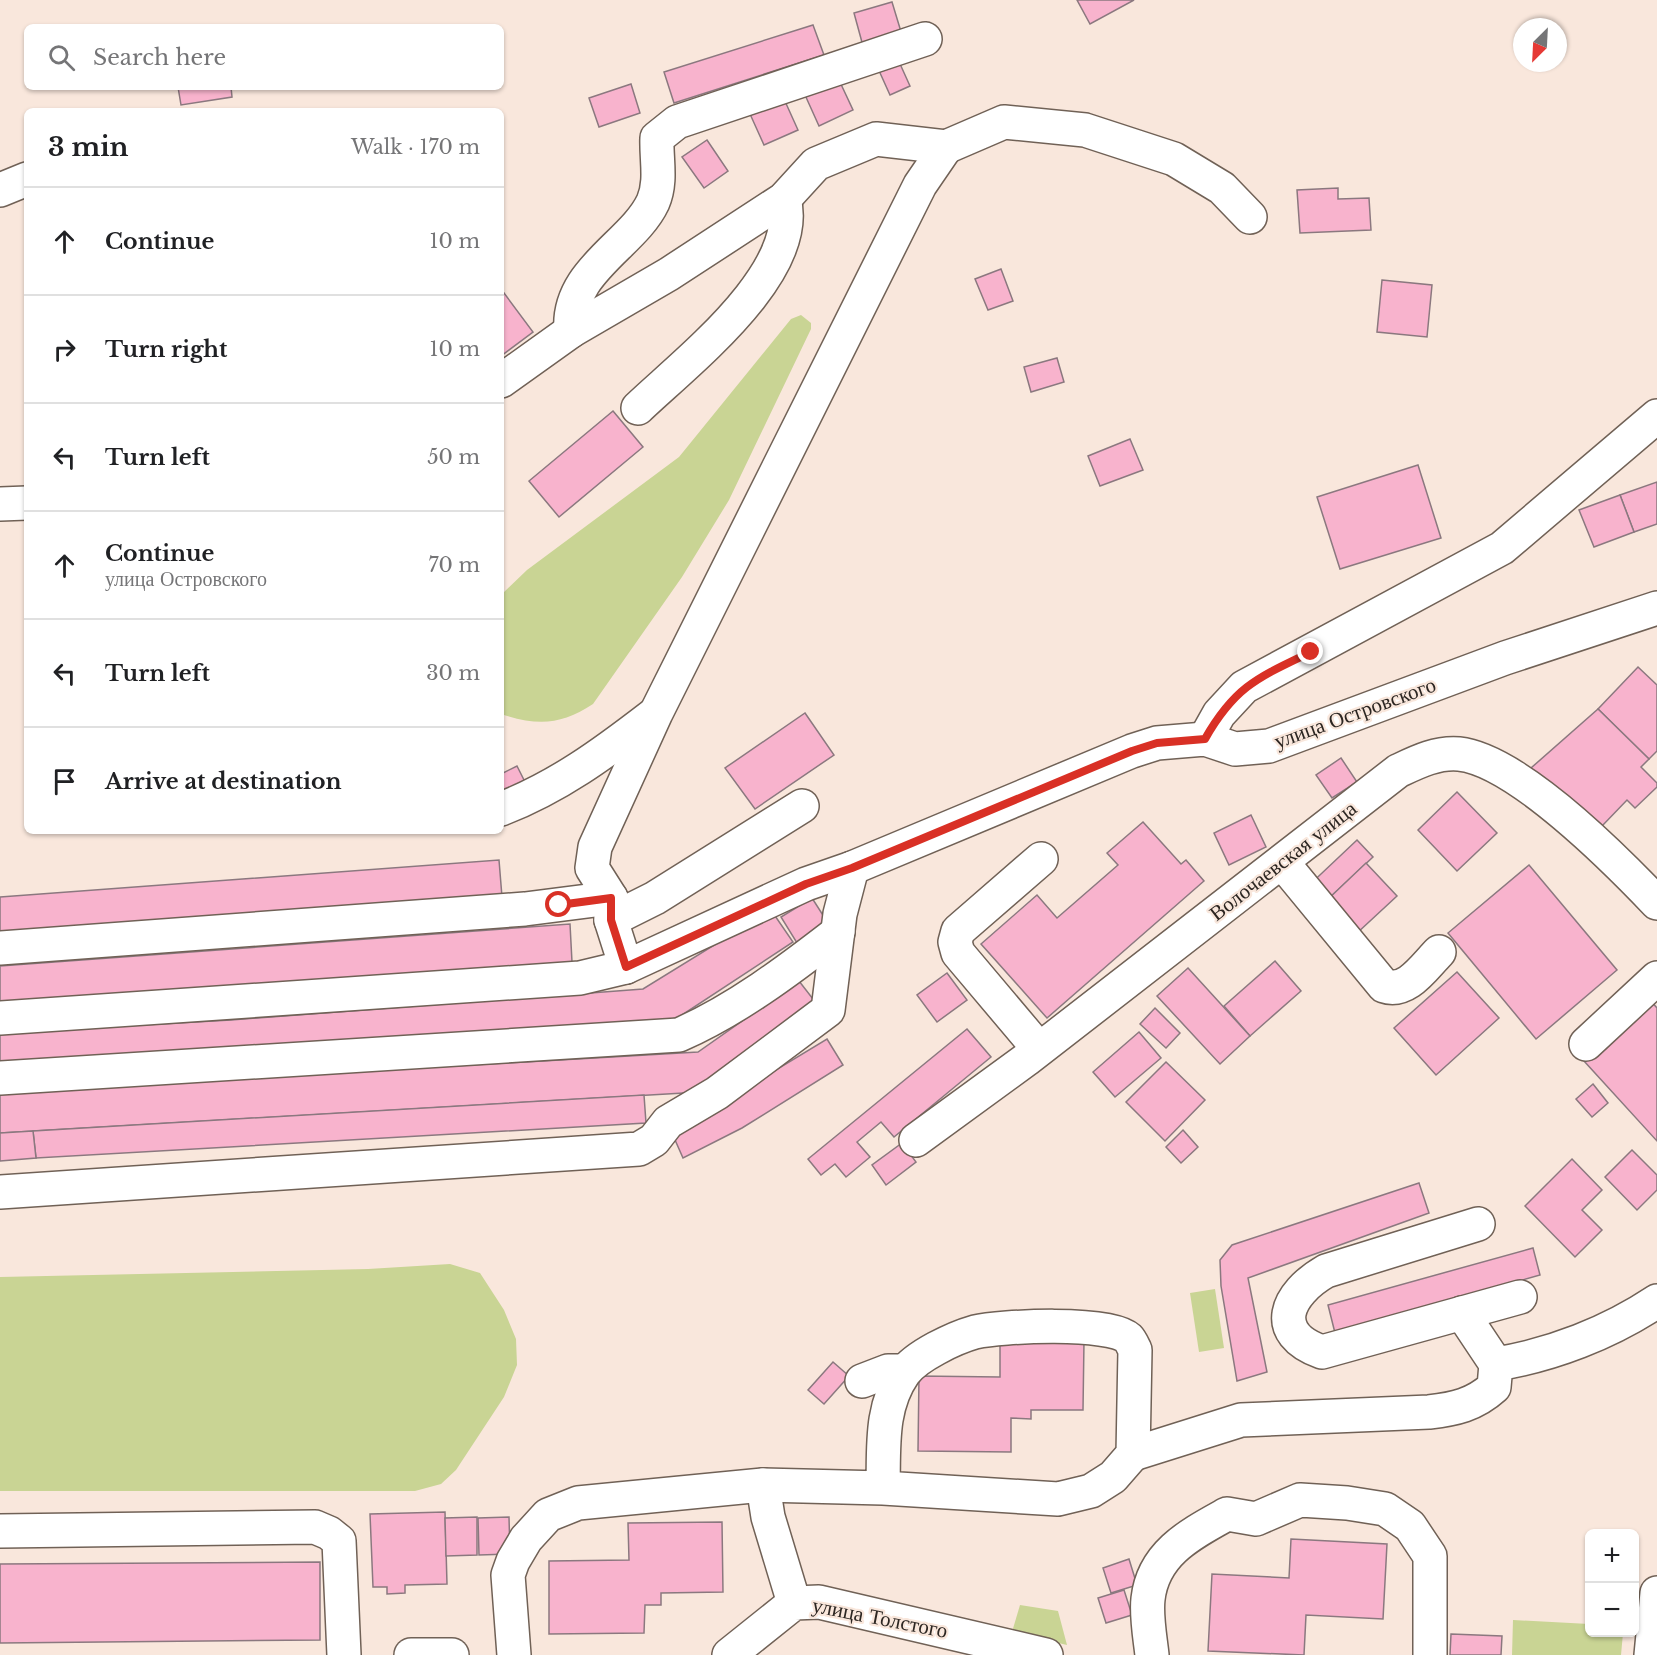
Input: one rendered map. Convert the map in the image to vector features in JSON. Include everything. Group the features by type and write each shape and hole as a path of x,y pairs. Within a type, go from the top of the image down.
{"street":[{"path":"571,331 570,315 588,277 644,216 653,201 659,166 657,138 667,129 678,122 925,39"},
{"path":"504,379 571,331 669,274 784,199 816,164 876,139 946,147 1004,122 1085,130 1174,159 1222,188 1250,218"},
{"path":"626,967 611,909 592,868 595,847 656,712 920,185 946,147"},
{"path":"0,190 24,180"},
{"path":"638,408 744,309 766,279 785,224 787,212 784,199"},
{"path":"1205,739 1219,714 1244,687 1502,548 1657,416"},
{"path":"0,504 24,503"},
{"name":"улица Островского","path":"0,1018 580,978 626,967 806,884 852,868 1132,751 1157,743 1205,739 1235,749 1269,746 1505,658 1657,609"},
{"path":"504,808 556,784 592,762 656,712"},
{"name":"Волочаевская улица","path":"916,1140 1039,1049 1398,771 1429,757 1457,754 1481,759 1529,787 1619,864 1657,901"},
{"path":"0,948 525,909 611,909 664,892 802,806"},
{"path":"1039,1049 958,952 955,942 958,931 1041,859"},
{"path":"1282,862 1384,986 1395,990 1403,987 1439,952"},
{"path":"0,1192 639,1149 654,1140 668,1122 717,1093 828,1010 838,932 852,868"},
{"path":"0,1078 679,1035 702,1025 807,956 838,932"},
{"path":"1586,1044 1657,978"},
{"path":"1478,1224 1326,1271 1298,1291 1291,1301 1289,1316 1294,1336 1308,1347 1322,1352 1520,1297"},
{"path":"1496,1364 1530,1358 1582,1340 1622,1322 1657,1301"},
{"path":"514,1655 508,1575 513,1561 526,1539 548,1515 578,1503 763,1485 883,1488 1058,1499 1091,1491 1113,1477 1133,1454 1241,1419 1456,1409 1480,1400 1494,1387 1496,1364 1462,1313"},
{"path":"883,1488 886,1410 905,1371 917,1359 974,1332 1026,1325 1120,1333 1128,1337 1135,1350 1133,1454"},
{"path":"862,1381 888,1371 905,1371"},
{"path":"763,1485 768,1517 794,1604"},
{"path":"1152,1655 1148,1600 1153,1577 1164,1556 1189,1535 1227,1514 1256,1519 1300,1500 1347,1503 1385,1509 1410,1527 1421,1540 1430,1556 1432,1575 1430,1655"},
{"path":"0,1531 315,1527 329,1533 339,1541 344,1655"},
{"path":"1651,1655 1657,1593"},
{"name":"улица Толстого","path":"729,1655 794,1604 819,1602 1046,1655"},
{"path":"411,1655 452,1655"}],"green space":[{"path":"801,315 811,323 811,329 729,500 682,577 593,704 560,720 538,722 504,715 504,592 527,570 679,457 791,319"},
{"path":"450,1264 480,1273 504,1310 516,1339 517,1365 504,1397 456,1470 441,1484 415,1491 0,1491 0,1277 368,1269"},
{"path":"1215,1289 1224,1348 1199,1352 1190,1293"},
{"path":"1020,1605 1058,1611 1067,1645 1012,1632"},
{"path":"1513,1620 1585,1624 1585,1637 1623,1637 1621,1655 1512,1655"}],"building":[{"path":"1077,0 1134,0 1090,24"},
{"path":"892,2 902,35 863,46 854,13"},
{"path":"813,25 824,55 674,103 664,72"},
{"path":"896,55 910,86 890,95 876,64"},
{"path":"839,80 853,110 819,126 805,95"},
{"path":"631,84 640,113 599,127 589,98"},
{"path":"178,90 231,90 232,97 181,105"},
{"path":"784,99 798,130 764,145 750,114"},
{"path":"707,140 728,171 704,188 682,157"},
{"path":"1338,188 1338,199 1369,198 1371,230 1300,233 1297,190"},
{"path":"1001,269 1013,301 988,310 975,279"},
{"path":"1382,280 1432,285 1427,337 1377,332"},
{"path":"504,293 533,332 504,354"},
{"path":"1057,358 1064,382 1031,392 1024,367"},
{"path":"613,411 643,447 559,517 529,481"},
{"path":"1130,439 1143,470 1100,486 1088,456"},
{"path":"1418,465 1441,538 1340,569 1317,497"},
{"path":"1657,482 1657,524 1634,532 1620,495"},
{"path":"1620,495 1634,532 1594,547 1579,510"},
{"path":"1638,667 1657,685 1657,751 1649,759 1598,709"},
{"path":"1598,709 1649,759 1641,767 1657,783 1657,787 1635,808 1627,800 1602,826 1531,768"},
{"path":"805,713 834,755 755,809 725,768"},
{"path":"1341,758 1357,782 1332,798 1316,775"},
{"path":"517,766 527,786 504,798 504,772"},
{"path":"1457,792 1497,833 1457,871 1418,830"},
{"path":"1251,815 1266,847 1229,865 1214,833"},
{"path":"1143,822 1181,864 1186,860 1204,881 1047,1018 981,944 1037,895 1057,918 1118,865 1107,853"},
{"path":"1357,840 1373,857 1325,902 1304,890"},
{"path":"499,860 502,897 0,932 0,897"},
{"path":"1366,863 1397,896 1356,934 1325,902"},
{"path":"1529,865 1617,970 1536,1039 1448,933"},
{"path":"812,898 828,923 797,943 781,917"},
{"path":"771,910 793,942 679,1017 658,1023 0,1065 0,1033 231,1020 643,989"},
{"path":"570,924 572,962 0,1003 0,966"},
{"path":"1275,961 1301,991 1250,1036 1224,1006"},
{"path":"1188,968 1250,1036 1220,1064 1157,996"},
{"path":"1457,972 1499,1018 1436,1075 1394,1028"},
{"path":"947,973 967,1000 937,1022 917,995"},
{"path":"799,981 820,1008 701,1092 0,1133 0,1092 698,1052"},
{"path":"1650,1000 1657,1008 1657,1141 1584,1061"},
{"path":"1155,1008 1180,1033 1166,1048 1140,1024"},
{"path":"967,1029 991,1057 894,1137 881,1122 857,1142 870,1157 846,1177 835,1164 821,1175 808,1159"},
{"path":"1139,1032 1161,1058 1115,1097 1093,1072"},
{"path":"827,1039 843,1065 742,1128 683,1158 672,1133"},
{"path":"1166,1062 1205,1100 1165,1141 1126,1102"},
{"path":"1593,1084 1608,1103 1592,1117 1576,1099"},
{"path":"644,1095 646,1123 36,1158 33,1131"},
{"path":"1183,1130 1198,1147 1181,1163 1166,1147"},
{"path":"33,1131 36,1158 0,1161 0,1133"},
{"path":"902,1143 916,1162 886,1185 872,1165"},
{"path":"1632,1150 1657,1175 1657,1190 1637,1210 1605,1177"},
{"path":"1572,1159 1602,1190 1582,1210 1602,1230 1575,1257 1525,1206"},
{"path":"1419,1183 1429,1213 1248,1278 1267,1372 1237,1381 1221,1286 1220,1260 1232,1245"},
{"path":"1533,1248 1540,1275 1335,1333 1328,1305"},
{"path":"1000,1340 1084,1341 1083,1410 1031,1410 1031,1419 1011,1418 1011,1452 918,1451 919,1376 1000,1377"},
{"path":"833,1362 849,1376 824,1404 808,1390"},
{"path":"445,1512 447,1584 405,1585 405,1593 387,1594 387,1587 373,1587 370,1514"},
{"path":"477,1517 477,1555 446,1556 445,1518"},
{"path":"509,1517 510,1554 479,1555 478,1518"},
{"path":"722,1522 723,1592 661,1593 661,1605 645,1605 644,1633 549,1634 549,1561 629,1560 628,1523"},
{"path":"1291,1539 1387,1544 1383,1619 1306,1615 1304,1655 1208,1651 1212,1574 1289,1578"},
{"path":"1129,1559 1137,1585 1111,1593 1103,1568"},
{"path":"320,1562 320,1640 0,1643 0,1564"},
{"path":"1124,1590 1132,1615 1106,1623 1098,1598"},
{"path":"1451,1634 1502,1636 1501,1655 1450,1655"}],"route":[{"path":"559,905 611,898 611,920 626,967 778,899 806,884 852,868 1132,751 1157,743 1205,739 1219,714 1244,687 1311,652"}]}
